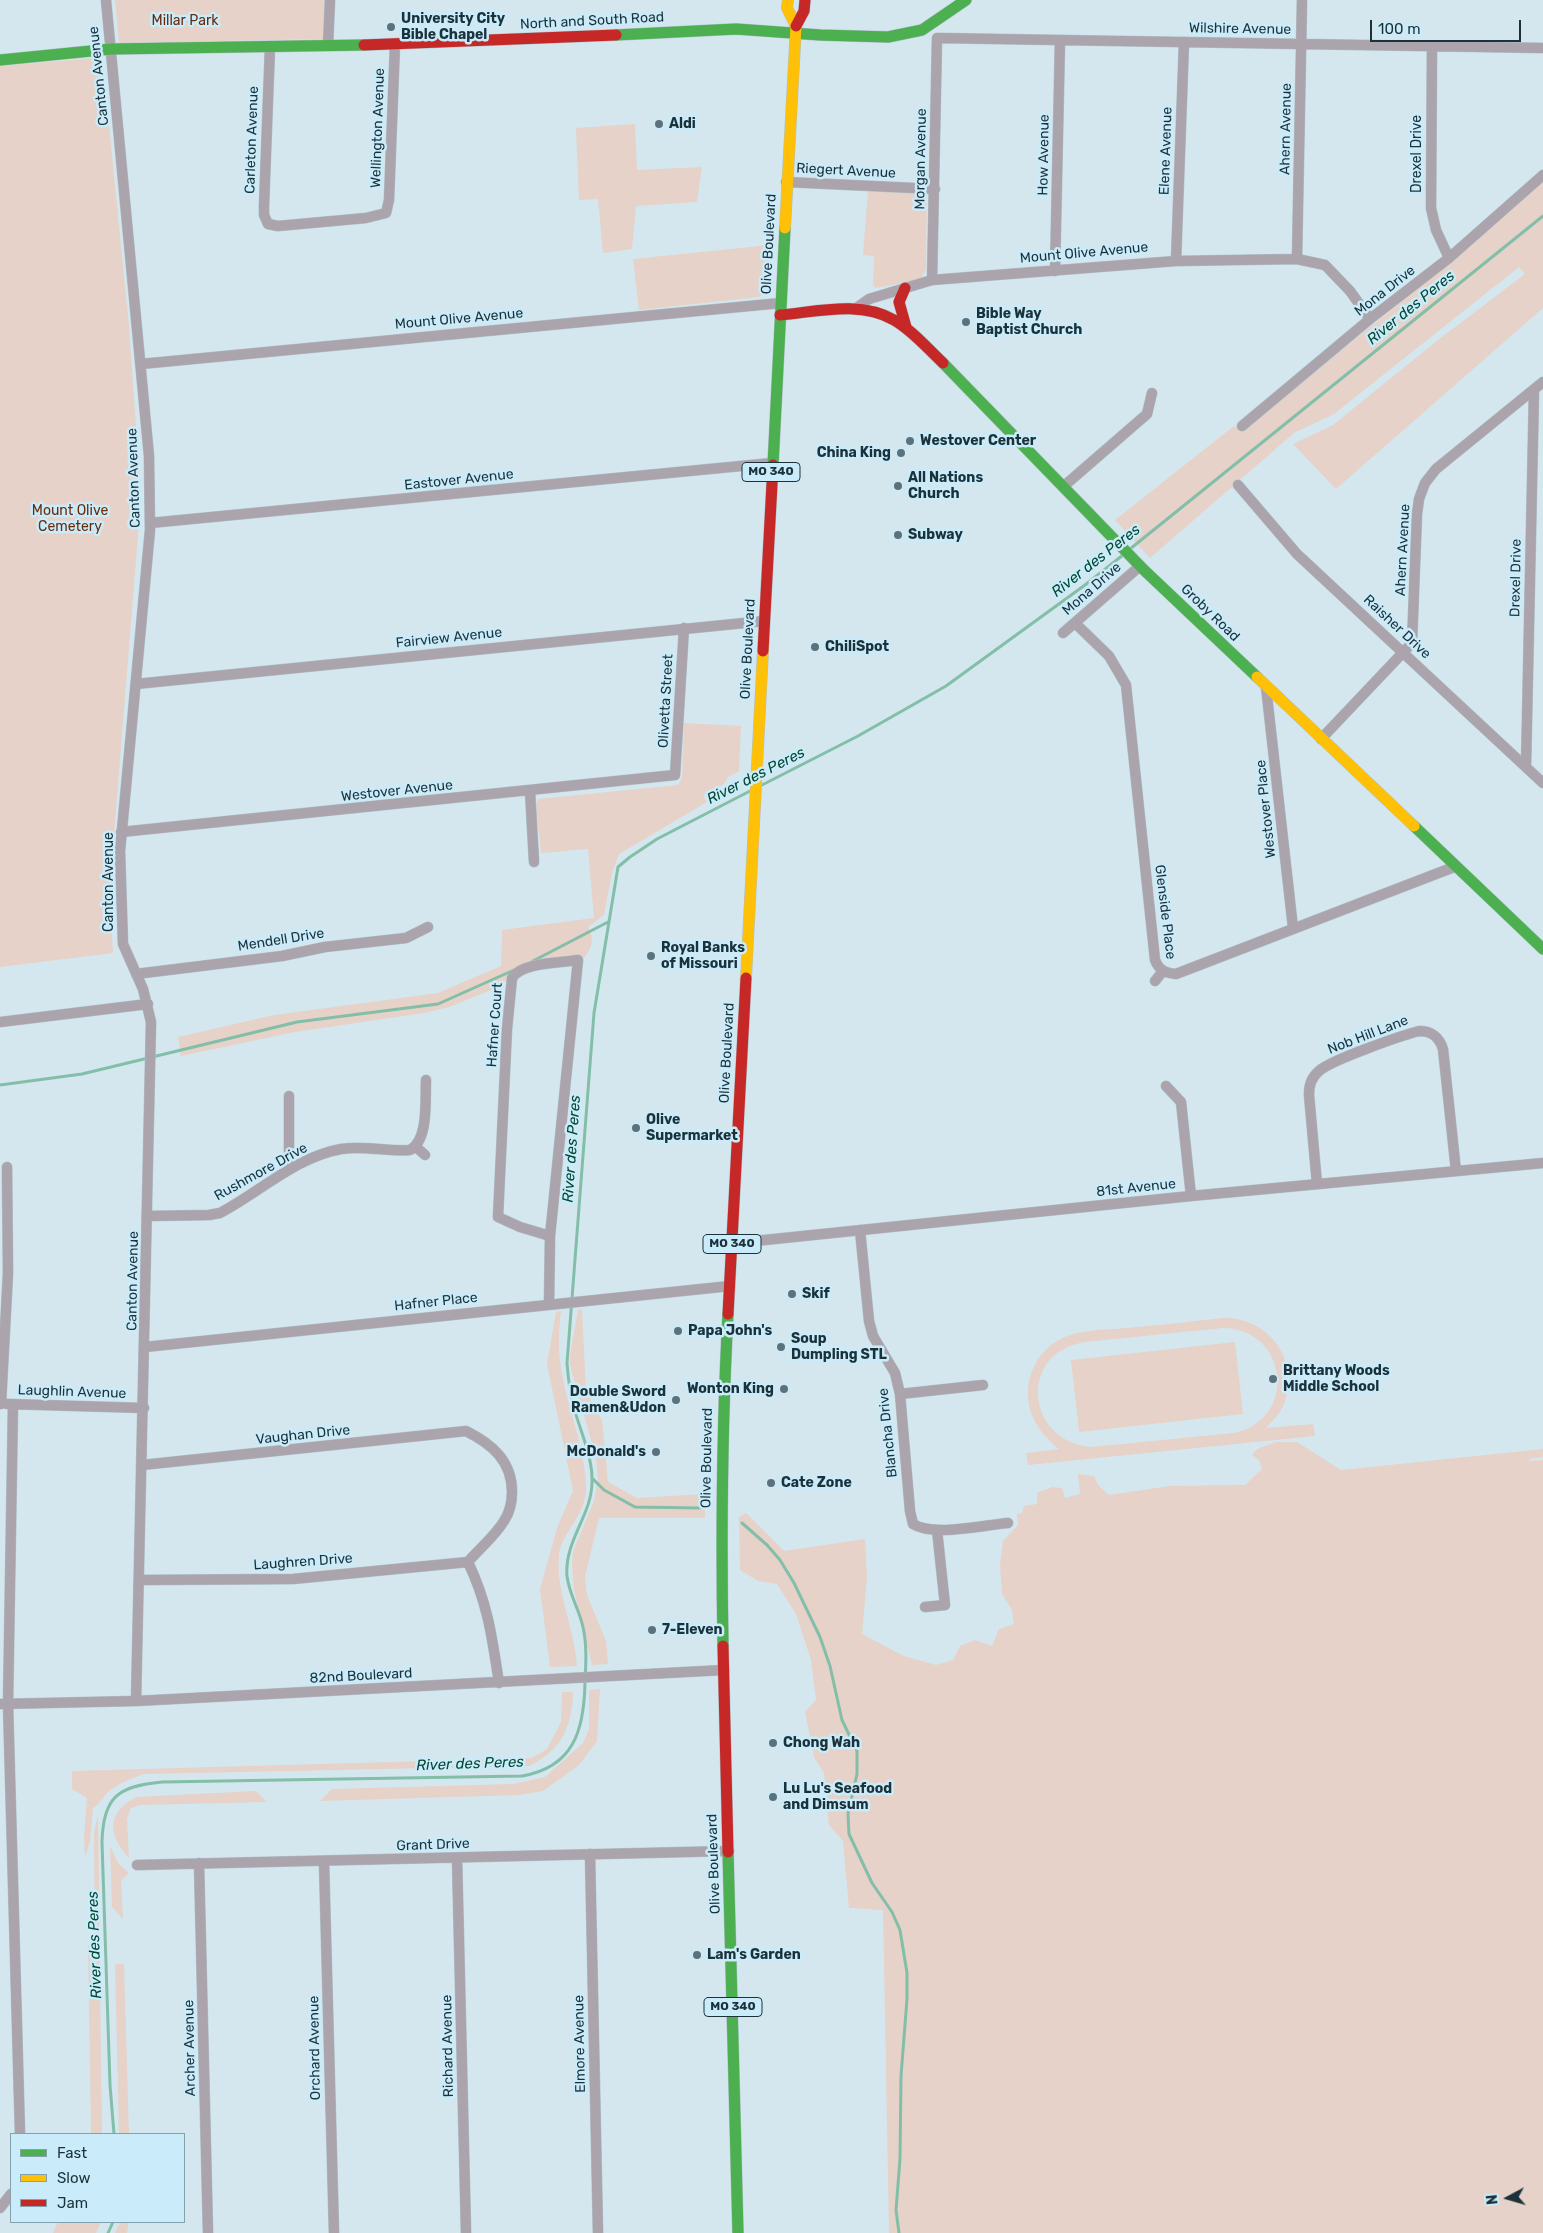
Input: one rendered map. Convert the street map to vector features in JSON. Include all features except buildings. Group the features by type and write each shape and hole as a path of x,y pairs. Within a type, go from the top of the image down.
{"main road":[{"name":"Olive Boulevard","path":"788,0 787,8 796,29"},
{"name":"Olive Boulevard","path":"738,2233 721,1537 722,1421 786,182 796,29 804,11 805,0"},
{"name":"North and South Road","path":"0,60 111,49 395,44 736,29 796,29 888,37 922,30 966,0"},
{"path":"906,288 899,302 906,327"},
{"name":"Mount Olive Avenue","path":"780,315 855,309"},
{"name":"Groby Road","path":"855,309 872,311 889,317 906,327 1064,486 1137,564 1454,867 1543,949"}],"street":[{"name":"Canton Avenue","path":"106,0 149,456 150,523 120,860 123,944 148,1004 151,1022 144,1408 136,1701"},
{"path":"328,45 330,0"},
{"name":"Ahern Avenue","path":"1297,259 1302,0"},
{"name":"Wilshire Avenue","path":"937,38 1543,48"},
{"name":"Morgan Avenue","path":"932,280 937,38"},
{"name":"How Avenue","path":"1055,272 1060,40"},
{"name":"Elene Avenue","path":"1176,261 1184,42"},
{"name":"Wellington Avenue","path":"278,226 366,218 386,213 389,200 395,44"},
{"name":"Carleton Avenue","path":"270,46 264,215 268,224 278,226"},
{"name":"Drexel Drive","path":"1432,46 1431,208 1436,230 1449,258"},
{"name":"Mona Drive","path":"1242,426 1370,319 1449,258 1543,175"},
{"name":"Riegert Avenue","path":"786,182 935,189"},
{"name":"Mount Olive Avenue","path":"855,309 869,299 932,280 1055,272 1176,261 1297,259 1325,265 1350,291 1370,319"},
{"name":"Mount Olive Avenue","path":"141,364 781,303"},
{"name":"Ahern Avenue","path":"1321,739 1412,643 1416,514 1425,483 1444,460 1543,382"},
{"name":"Drexel Drive","path":"1526,767 1534,390"},
{"path":"1064,486 1147,414 1152,393"},
{"name":"Eastover Avenue","path":"150,523 772,463"},
{"name":"Raisher Drive","path":"1238,485 1297,554 1405,652 1543,783"},
{"name":"Mona Drive","path":"1063,633 1137,564"},
{"name":"Fairview Avenue","path":"136,684 764,621"},
{"name":"Glenside Place","path":"1075,623 1109,656 1126,685 1154,960 1157,967 1163,971 1176,974 1454,867"},
{"name":"Olivetta Street","path":"675,775 684,628"},
{"name":"Westover Place","path":"1266,687 1293,928"},
{"name":"Westover Avenue","path":"121,832 530,792 675,775"},
{"path":"530,792 534,862"},
{"name":"Mendell Drive","path":"136,974 282,956 325,946 406,938 428,927"},
{"name":"Hafner Court","path":"550,1236 520,1227 498,1217 507,1036 512,978 516,972 528,967 578,960 550,1236 553,1304"},
{"path":"1155,981 1163,971"},
{"path":"0,1022 148,1004"},
{"name":"Nob Hill Lane","path":"1317,1184 1309,1095 1309,1086 1313,1078 1327,1065 1419,1031 1426,1031 1435,1035 1443,1049 1456,1171"},
{"path":"425,1155 416,1147 423,1133 426,1080"},
{"path":"1166,1086 1181,1102 1191,1196"},
{"path":"289,1096 289,1170"},
{"name":"Rushmore Drive","path":"148,1216 209,1215 220,1213 289,1170 325,1153 344,1149 402,1151 416,1147"},
{"name":"81st Avenue","path":"732,1240 755,1241 1191,1196 1543,1163"},
{"path":"1,1404 8,1273 7,1167"},
{"name":"Blancha Drive","path":"860,1230 869,1321 873,1336 895,1373 900,1394 910,1512 913,1524 922,1529 937,1530"},
{"name":"Hafner Place","path":"145,1347 730,1286"},
{"path":"900,1394 983,1385"},
{"name":"Laughlin Avenue","path":"1,1404 144,1408"},
{"path":"13,1404 4,1704 20,2133"},
{"name":"Vaughan Drive","path":"142,1465 466,1431 480,1438 502,1456 509,1468 512,1483 512,1500 506,1518 468,1562"},
{"path":"925,1607 945,1605 937,1530 1008,1523"},
{"path":"468,1562 486,1606 493,1636 498,1683"},
{"name":"Laughren Drive","path":"139,1580 293,1579 468,1562"},
{"name":"82nd Boulevard","path":"4,1704 136,1701 724,1670"},
{"name":"Grant Drive","path":"137,1865 199,1862 324,1862 729,1851"},
{"name":"Elmore Avenue","path":"590,1854 598,2233"},
{"name":"Richard Avenue","path":"457,1858 466,2233"},
{"name":"Archer Avenue","path":"199,1862 208,2233"},
{"name":"Orchard Avenue","path":"324,1862 334,2233"},
{"path":"0,2208 10,2195"}],"green space":[{"name":"Millar Park","path":"115,0 325,0 323,39 119,43"},
{"name":"Mount Olive Cemetery","path":"94,58 103,65 129,326 141,498 114,834 111,919 113,953 0,967 0,66"},
{"path":"635,124 637,170 702,167 697,202 636,206 632,249 603,253 598,199 579,200 576,128"},
{"path":"1543,182 1543,308 1336,489 1293,444 1333,425 1438,340 1525,274 1519,267 1334,414 1294,433 1150,558 1115,520 1234,426 1242,431 1438,272"},
{"path":"868,191 922,193 927,196 926,269 920,280 875,288 873,284 874,256 863,255"},
{"path":"770,245 768,291 759,297 639,310 633,259"},
{"path":"684,723 741,726 739,771 728,777 724,784 703,795 707,802 619,854 612,872 604,915 588,927 592,942 585,957 549,958 510,975 501,986 449,1007 424,1013 295,1032 181,1056 178,1037 274,1015 438,993 501,966 502,930 594,918 588,849 541,853 536,804 538,799 678,785 682,778"},
{"path":"582,1309 586,1392 602,1420 608,1482 637,1498 705,1494 705,1518 599,1518 585,1577 587,1595 606,1641 608,1664 592,1665 574,1590 572,1567 573,1551 594,1501 598,1479 596,1458 570,1365 578,1310"},
{"path":"561,1311 560,1361 566,1392 579,1439 585,1471 586,1496 561,1546 559,1554 562,1596 573,1638 577,1666 550,1667 540,1589 558,1525 573,1491 547,1364 556,1312"},
{"path":"1222,1318 1239,1319 1253,1324 1277,1344 1284,1357 1288,1372 1288,1388 1284,1404 1266,1428 1313,1424 1315,1436 1028,1465 1026,1453 1059,1449 1040,1430 1032,1415 1028,1397 1029,1381 1034,1367 1041,1355 1051,1345 1065,1337 1082,1332","holes":["1223,1328 1245,1332 1262,1343 1272,1358 1277,1376 1276,1394 1269,1411 1255,1425 1234,1433 1091,1447 1069,1441 1053,1429 1042,1414 1038,1396 1040,1378 1048,1362 1063,1349 1085,1342"]},
{"path":"1235,1342 1243,1414 1079,1432 1071,1360"},
{"path":"1276,1442 1297,1442 1341,1470 1543,1449 1543,1457 1529,1459 1530,1461 1543,1460 1543,2233 889,2233 883,1910 849,1908 843,1841 829,1825 824,1773 814,1757 805,1712 816,1700 811,1660 796,1614 777,1584 758,1581 740,1570 739,1517 746,1513 784,1551 865,1539 867,1577 862,1634 904,1656 936,1665 953,1660 960,1646 975,1640 992,1646 999,1629 1014,1624 1012,1610 1002,1594 1000,1565 1003,1541 1018,1525 1017,1514 1022,1513 1024,1506 1037,1504 1037,1493 1052,1487 1062,1488 1065,1498 1080,1494 1078,1474 1094,1476 1098,1485 1109,1495 1170,1486 1245,1485 1262,1469 1259,1460 1252,1455 1257,1449"},
{"path":"600,1689 597,1741 579,1765 543,1791 520,1795 320,1801 332,1789 513,1784 545,1777 583,1743 589,1729 589,1690"},
{"path":"562,1692 573,1692 570,1716 563,1736 550,1753 529,1766 143,1774 111,1790 93,1808 90,1841 85,1857 84,1837 87,1798 72,1789 72,1771 532,1758 547,1749 561,1722"},
{"path":"256,1791 267,1802 140,1805 131,1808 127,1819 129,1858 117,1841 114,1833 113,1825 119,1810 136,1797"},
{"path":"98,1815 102,2133 91,2133 88,1945 95,1946 94,1833"},
{"path":"110,1846 118,1863 129,1873 121,1881 123,1919 112,1907"},
{"path":"115,1964 124,1964 129,2133 119,2133"},
{"path":"58,2223 101,2223 96,2233 53,2233"},
{"path":"120,2223 129,2223 127,2233 115,2233"}],"waterway":[{"name":"River des Peres","path":"1130,549 1543,216"},
{"name":"River des Peres","path":"760,786 858,736 946,686 1085,585 1123,555"},
{"name":"River des Peres","path":"114,2133 110,2085 102,1842 106,1814 110,1804 116,1797 134,1787 162,1782 522,1776 540,1771 554,1764 565,1755 573,1744 582,1716 586,1655 583,1627 568,1583 567,1563 588,1506 591,1494 592,1472 572,1399 567,1363 594,1013 618,867 657,839 750,791"},
{"path":"533,961 608,922"},
{"path":"0,1085 82,1074 297,1022 438,1004 514,970"},
{"path":"593,1479 604,1490 635,1507 700,1508"},
{"path":"742,1523 767,1545 780,1560 794,1583 820,1637 830,1666 842,1720 857,1751 857,1774 848,1814 849,1834 872,1883 892,1912 900,1930 907,1973 907,1999 901,2076 900,2159 896,2210 899,2233"},
{"name":"River des Peres","path":"108,2233 113,2223"}],"traffic: fast":[{"path":"616,35 736,29 820,35 888,37 922,30 966,0"},
{"path":"0,60 111,49 364,45"},
{"path":"773,465 785,228"},
{"path":"943,363 1144,570 1257,677"},
{"path":"1414,826 1543,949"},
{"path":"723,1646 722,1480 728,1314"},
{"path":"728,1852 738,2233"}],"traffic: slow":[{"path":"785,228 796,26 787,8 788,0"},
{"path":"746,978 763,651"},
{"path":"1257,677 1414,826"}],"traffic: jam":[{"path":"796,26 804,11 805,0"},
{"path":"364,45 616,35"},
{"path":"905,288 899,302 906,327"},
{"path":"780,315 838,309 867,310 881,314 907,329 943,363"},
{"path":"763,651 773,465"},
{"path":"728,1314 746,978"},
{"path":"723,1646 728,1852"}],"place":[{"name":"University City Bible Chapel","path":"391,27"},
{"name":"Aldi","path":"659,124"},
{"name":"Bible Way Baptist Church","path":"966,322"},
{"name":"Westover Center","path":"910,441"},
{"name":"China King","path":"901,453"},
{"name":"All Nations Church","path":"898,486"},
{"name":"Subway","path":"898,535"},
{"name":"ChiliSpot","path":"815,647"},
{"name":"Royal Banks of Missouri","path":"651,956"},
{"name":"Olive Supermarket","path":"636,1128"},
{"name":"Skif","path":"792,1294"},
{"name":"Papa John's","path":"678,1331"},
{"name":"Soup Dumpling STL","path":"781,1347"},
{"name":"Brittany Woods Middle School","path":"1273,1379"},
{"name":"Wonton King","path":"784,1389"},
{"name":"Double Sword Ramen&Udon","path":"676,1400"},
{"name":"McDonald's","path":"656,1452"},
{"name":"Cate Zone","path":"771,1483"},
{"name":"7-Eleven","path":"652,1630"},
{"name":"Chong Wah","path":"773,1743"},
{"name":"Lu Lu's Seafood and Dimsum","path":"773,1797"},
{"name":"Lam's Garden","path":"697,1955"}]}
